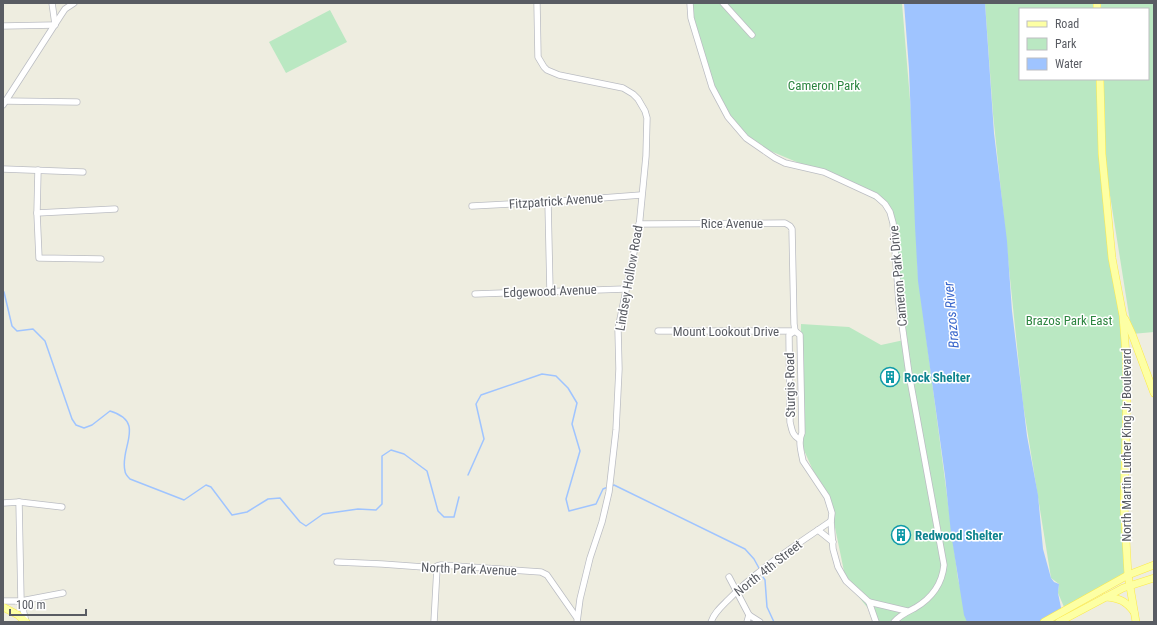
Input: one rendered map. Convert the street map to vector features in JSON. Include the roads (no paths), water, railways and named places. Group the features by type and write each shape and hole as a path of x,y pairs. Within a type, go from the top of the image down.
{"main road":[{"name":"North Martin Luther King Jr Boulevard","path":"1100,80 1102,154 1112,258 1123,316 1127,389 1124,445 1124,505 1128,575 1136,622"},
{"name":"North Martin Luther King Jr Boulevard","path":"1123,316 1132,334 1154,393"},
{"path":"1059,622 1128,575 1154,565"},
{"path":"1044,622 1130,585 1154,578"},
{"path":"1104,597 1120,599 1126,603 1135,614"},
{"path":"3,607 18,615 26,622"}],"street":[{"path":"52,3 55,25"},
{"path":"4,103 65,9 74,3"},
{"name":"Lindsey Hollow Road","path":"537,3 538,58 544,67 547,70 559,75 623,88 633,94 642,104 647,118 646,156 639,224 618,328 620,369 616,430 609,492 602,522 590,558 577,620"},
{"name":"Cameron Park Drive","path":"690,3 691,18 712,87 728,117 746,138 785,163 824,172 876,196 885,204 890,212 893,224 899,303 909,374 944,565 943,574 936,591 926,601 907,610 894,622"},
{"path":"723,3 752,35"},
{"path":"3,26 55,25"},
{"path":"4,103 78,102"},
{"path":"3,169 83,172"},
{"path":"38,170 38,258 101,259"},
{"name":"Fitzpatrick Avenue","path":"472,206 641,195"},
{"path":"548,202 550,291"},
{"path":"37,213 115,209"},
{"name":"Rice Avenue","path":"639,224 785,223 792,229 792,259"},
{"name":"Sturgis Road","path":"792,259 794,331 790,335 790,422 794,436 799,439"},
{"name":"Edgewood Avenue","path":"476,294 625,289"},
{"name":"Mount Lookout Drive","path":"658,331 794,331"},
{"name":"Sturgis Road","path":"794,331 800,335 802,433 799,439 803,461 827,498 832,513 831,521 833,542 838,567 846,581 869,602 876,622"},
{"path":"3,502 19,502 62,507"},
{"path":"19,502 21,601 26,622"},
{"name":"North 4th Street","path":"711,622 717,611 766,566 831,521"},
{"path":"818,530 833,542"},
{"name":"North Park Avenue","path":"337,562 437,568 437,566 441,565 544,573 577,620"},
{"path":"434,622 437,568"},
{"path":"729,577 749,615 760,622"},
{"path":"3,601 21,601 63,593"},
{"path":"869,602 907,610"},
{"path":"747,622 749,615"}],"water":[{"name":"Brazos River","path":"904,3 985,3 994,133 1007,241 1012,311 1027,436 1038,495 1043,549 1051,578 1054,582 1059,584 1058,593 1064,622 967,622 964,615 951,533 945,476 918,281 909,69"}],"waterway":[{"path":"3,291 12,326 17,331 33,329 45,341 72,419 76,425 84,428 92,425 110,411 121,416 127,422 129,436 124,462 126,473 130,479 184,500 206,485 211,487 232,515 247,512 268,499 280,498 300,522 306,526 323,514 358,509 376,510 382,504 382,456 391,450 404,454 427,471 438,511 444,517 454,517 459,497"},
{"path":"468,475 484,439 476,404 481,395 542,374 556,376 568,388 577,403 572,424 580,451 566,499 569,511 596,504 603,489 608,487"},
{"path":"612,486 614,485 745,549 754,559 760,570"},
{"path":"761,574 765,580 767,607 774,622"}],"place":[{"name":"Rock Shelter","path":"890,377"},
{"name":"Redwood Shelter","path":"901,535"}],"park label":[{"name":"Cameron Park","path":"824,85"},
{"name":"Brazos Park East","path":"1069,320"}]}
